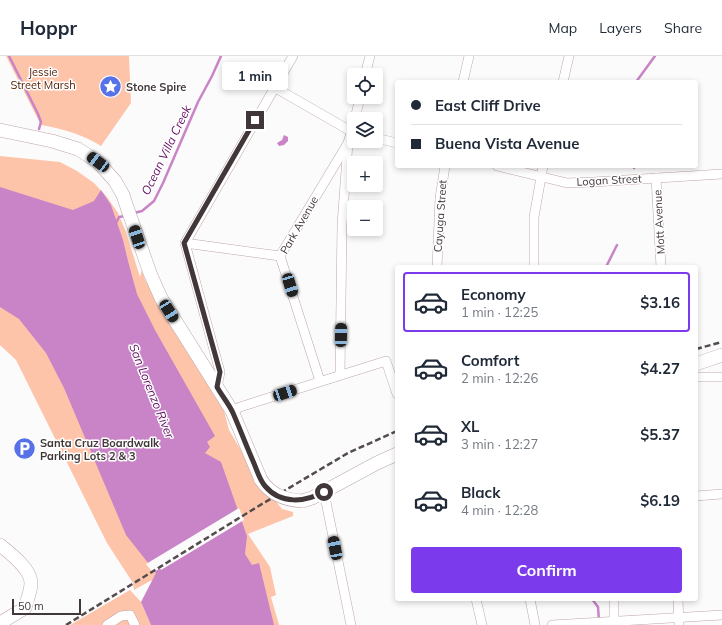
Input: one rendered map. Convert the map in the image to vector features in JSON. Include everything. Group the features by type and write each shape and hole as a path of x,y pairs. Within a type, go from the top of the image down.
{"main road":[{"path":"0,130 66,145 89,156 105,170 115,182 123,195 150,273 161,298 232,411 261,480 265,486 277,495 284,498 302,501 312,498 395,455"},
{"path":"698,363 722,355"},
{"path":"0,545 15,557 28,574 31,582 25,608 0,623"}],"street":[{"path":"217,387 220,372 184,243 293,56"},
{"path":"367,68 370,56"},
{"path":"463,80 469,56"},
{"path":"563,80 569,56"},
{"path":"274,87 347,127"},
{"path":"383,140 395,143"},
{"name":"Park Avenue","path":"320,381 280,256 347,145"},
{"path":"340,375 342,225 348,148"},
{"name":"Cayuga Street","path":"437,265 440,198 445,168"},
{"name":"Logan Street","path":"506,168 567,182 722,174"},
{"path":"534,265 534,217 542,168"},
{"name":"Mott Avenue","path":"656,178 661,265"},
{"path":"184,243 280,256"},
{"path":"209,376 216,371 216,358"},
{"path":"232,411 240,407 320,381 386,361 395,388"},
{"path":"698,377 722,377"},
{"path":"324,492 351,625"},
{"path":"698,496 722,494"},
{"path":"476,601 482,625"},
{"path":"530,601 535,625"},
{"path":"613,623 614,601"},
{"path":"678,601 679,621"},
{"path":"107,625 121,616 130,615 135,625"},
{"path":"552,625 679,621 722,615"}],"green space":[{"path":"6,56 129,56 131,103 101,146 72,132 41,125"},
{"path":"0,156 60,162 77,171 94,183 107,197 118,213 126,232 140,277 142,270 145,280 223,407 229,430 258,479 282,509 293,512 293,516 248,534 270,567 276,595 271,597 279,625 232,625 200,568 150,581 134,590 133,583 107,543 16,360 0,345"},
{"path":"130,590 141,602 151,625 70,625"}],"water":[{"path":"284,135 288,137 288,141 284,145 279,146 277,143 282,140"},
{"name":"San Lorenzo River","path":"0,187 73,210 94,201 101,190 111,205 123,240 137,294 155,330 215,436 207,442 210,447 205,453 221,462 247,536 245,554 252,565 259,563 274,625 151,625 141,602 156,573 126,535 64,388 46,353 19,319 0,307"}],"pier":[{"path":"239,508 244,520 161,570 160,568 153,573 146,564"}],"waterway":[{"name":"Jessie Street Marsh","path":"9,56 38,114 41,122 39,129"},
{"name":"Ocean Villa Creek","path":"134,213 142,211 154,201 198,102 221,56"},
{"path":"637,80 655,56"},
{"name":"Ocean Villa Creek","path":"116,223 119,217 125,216"},
{"path":"607,265 617,245"},
{"path":"594,601 598,607 599,621"}],"railway":[{"path":"698,348 722,342"},
{"path":"66,625 257,507 348,453 395,432"}],"place":[{"name":"Stone Spire","path":"111,87"},
{"name":"Santa Cruz Boardwalk Parking Lots 2 & 3","path":"25,449"}],"route":[{"path":"255,120 184,243 220,372 217,387 232,411 261,480 265,486 277,495 293,500 302,501 324,492"}]}
